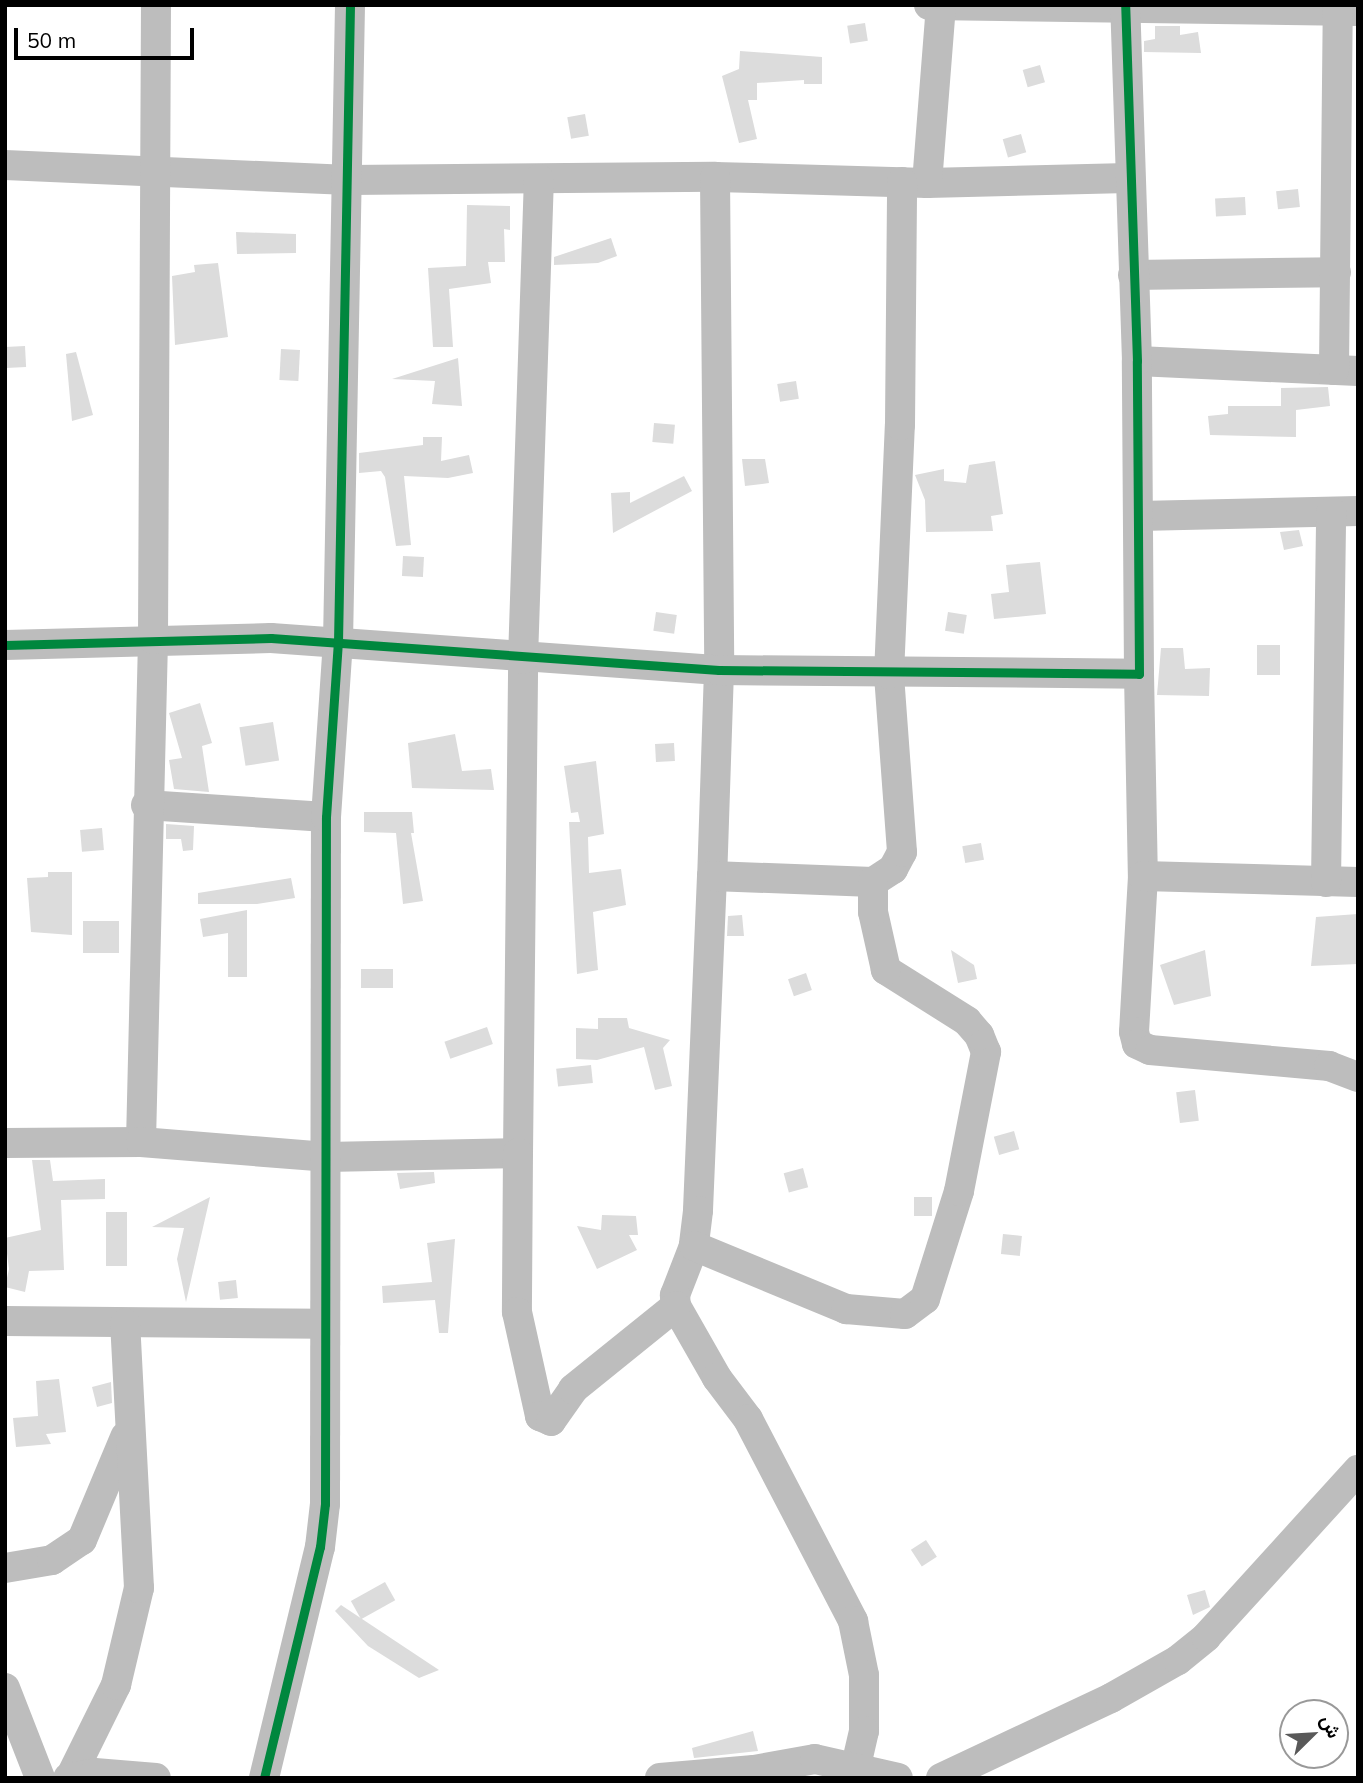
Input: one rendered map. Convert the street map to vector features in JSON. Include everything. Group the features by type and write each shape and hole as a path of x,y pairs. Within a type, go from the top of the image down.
{"street":[{"path":"141,1142 146,805 153,639 156,5"},
{"path":"264,1778 320,1547 325,1504 323,1324 326,817 338,642 349,180 349,5"},
{"path":"929,5 1344,9 1336,272 1346,370 1137,361"},
{"path":"712,876 873,882 893,869 902,852 889,674 900,425 915,182 941,6"},
{"path":"1125,6 1128,178 1137,361 1139,516 1143,876 1137,1044 1150,1050 1329,1066 1358,1077"},
{"path":"5,165 349,180 715,177 915,182 1128,178"},
{"path":"715,177 719,670 712,876 694,1246 675,1295 676,1306 716,1378 748,1419 853,1621 864,1675 864,1731 856,1766"},
{"path":"539,179 523,659 517,1312 540,1416 551,1420 573,1389 676,1306"},
{"path":"1133,275 1336,272"},
{"path":"1139,516 1345,511 1326,882"},
{"path":"5,645 153,639 338,642 523,659 719,670 889,674 1139,674"},
{"path":"146,805 326,817"},
{"path":"1143,876 1358,882"},
{"path":"694,1246 846,1309 905,1314 925,1299 959,1191 986,1052 979,1035 967,1021 886,970 873,912 873,882"},
{"path":"5,1143 141,1142 326,1157 518,1153"},
{"path":"5,1321 323,1324"},
{"path":"125,1323 139,1588 116,1685 70,1777 156,1778"},
{"path":"5,1567 52,1560 82,1540 129,1427"},
{"path":"941,1778 1111,1698 1178,1660 1206,1637 1358,1470"},
{"path":"5,1688 40,1778"},
{"path":"660,1778 756,1774 816,1759 856,1766 898,1778"}],"building":[{"path":"865,23 868,41 850,44 847,26"},
{"path":"1155,26 1180,26 1180,35 1198,32 1201,53 1144,52 1144,41 1155,39"},
{"path":"740,51 822,57 822,84 804,84 804,80 757,83 757,100 748,100 757,139 739,143 722,76 739,69"},
{"path":"1040,65 1045,82 1028,87 1023,70"},
{"path":"585,114 589,136 571,139 567,117"},
{"path":"1021,134 1026,152 1008,158 1003,139"},
{"path":"1298,189 1300,207 1278,209 1276,191"},
{"path":"1245,197 1246,215 1216,217 1215,199"},
{"path":"467,205 510,206 510,230 504,229 505,262 488,262 491,283 449,289 453,347 433,347 428,268 466,266"},
{"path":"236,232 296,234 296,253 237,254"},
{"path":"611,238 617,256 598,263 554,265 554,257"},
{"path":"218,263 228,337 175,345 172,276 195,272 194,265"},
{"path":"25,346 26,367 6,368 5,347"},
{"path":"281,349 300,350 298,381 279,380"},
{"path":"76,352 93,415 72,421 66,354"},
{"path":"458,358 462,406 432,404 435,381 392,379"},
{"path":"796,381 799,399 780,402 777,384"},
{"path":"1328,387 1330,406 1296,410 1296,437 1210,435 1208,416 1228,414 1228,406 1281,406 1281,388"},
{"path":"654,423 675,425 673,444 652,442"},
{"path":"423,437 442,437 441,461 469,455 473,473 448,478 404,476 411,545 396,546 385,477 381,471 359,473 359,453 423,445"},
{"path":"742,459 765,459 769,483 745,486"},
{"path":"995,461 1003,514 991,516 993,531 926,532 925,500 915,475 944,469 944,481 966,483 969,465"},
{"path":"684,476 692,491 613,533 611,493 630,492 630,503"},
{"path":"1299,530 1303,546 1284,550 1280,532"},
{"path":"403,556 424,557 423,577 402,576"},
{"path":"1040,562 1046,614 994,619 991,594 1009,592 1006,565"},
{"path":"656,612 677,615 674,634 653,631"},
{"path":"948,612 967,615 964,634 945,631"},
{"path":"1257,645 1280,645 1280,675 1257,675"},
{"path":"1161,648 1183,648 1185,669 1210,668 1209,696 1157,695"},
{"path":"200,703 212,743 202,746 209,792 174,789 169,760 182,758 169,713"},
{"path":"273,722 279,761 246,766 239,727"},
{"path":"455,734 462,771 491,769 494,790 412,788 408,743"},
{"path":"674,743 675,761 656,762 655,744"},
{"path":"596,761 604,834 588,837 589,873 621,869 626,905 593,912 598,970 577,974 569,822 580,822 578,812 571,813 564,766"},
{"path":"364,812 412,812 414,833 411,833 423,901 403,904 396,833 364,832"},
{"path":"166,824 194,826 193,850 183,851 181,839 166,839"},
{"path":"102,828 104,850 82,852 80,830"},
{"path":"981,843 984,860 965,863 962,846"},
{"path":"48,872 72,872 72,935 31,932 27,878 48,877"},
{"path":"291,878 295,898 257,904 198,904 198,893"},
{"path":"247,910 247,977 228,977 228,933 203,937 200,919"},
{"path":"1358,914 1358,964 1311,966 1316,917"},
{"path":"742,915 744,936 727,936 728,916"},
{"path":"83,921 119,921 119,953 83,953"},
{"path":"951,950 974,965 977,979 958,983"},
{"path":"1205,950 1211,996 1174,1005 1160,965"},
{"path":"361,969 393,969 393,988 361,988"},
{"path":"806,973 812,990 794,996 788,979"},
{"path":"598,1018 627,1018 629,1028 670,1040 663,1048 672,1086 655,1090 644,1047 597,1060 576,1059 576,1028 598,1029"},
{"path":"487,1027 493,1044 450,1059 444,1042"},
{"path":"591,1065 593,1083 558,1087 556,1069"},
{"path":"1195,1090 1199,1121 1180,1123 1176,1092"},
{"path":"1014,1131 1019,1149 999,1155 994,1137"},
{"path":"32,1160 50,1160 53,1181 105,1179 105,1199 61,1200 64,1270 29,1271 25,1292 5,1287 9,1269 5,1238 41,1230"},
{"path":"803,1168 808,1187 789,1192 784,1173"},
{"path":"434,1172 435,1183 400,1189 397,1173"},
{"path":"210,1197 186,1302 177,1259 184,1228 152,1227"},
{"path":"914,1197 932,1197 932,1216 914,1216"},
{"path":"106,1212 127,1212 127,1266 106,1266"},
{"path":"602,1215 636,1216 638,1235 629,1235 637,1250 597,1269 577,1226 601,1230"},
{"path":"1003,1234 1022,1236 1020,1256 1001,1254"},
{"path":"455,1239 448,1333 439,1333 435,1300 383,1303 382,1286 432,1282 427,1243"},
{"path":"236,1280 238,1298 220,1300 218,1282"},
{"path":"59,1379 66,1432 46,1434 51,1444 16,1447 13,1418 38,1416 36,1381"},
{"path":"111,1382 112,1403 97,1407 92,1387"},
{"path":"926,1540 937,1557 922,1567 911,1550"},
{"path":"385,1582 395,1600 361,1619 351,1601"},
{"path":"1205,1590 1210,1607 1193,1615 1187,1595"},
{"path":"341,1605 439,1670 419,1678 368,1646 335,1611"},
{"path":"753,1731 758,1751 694,1758 692,1748"}],"cycle path":[{"path":"264,1778 320,1547 325,1504 326,817 338,642 350,5"},
{"path":"5,645 271,638 719,670 1139,674 1137,361 1125,5"}]}
